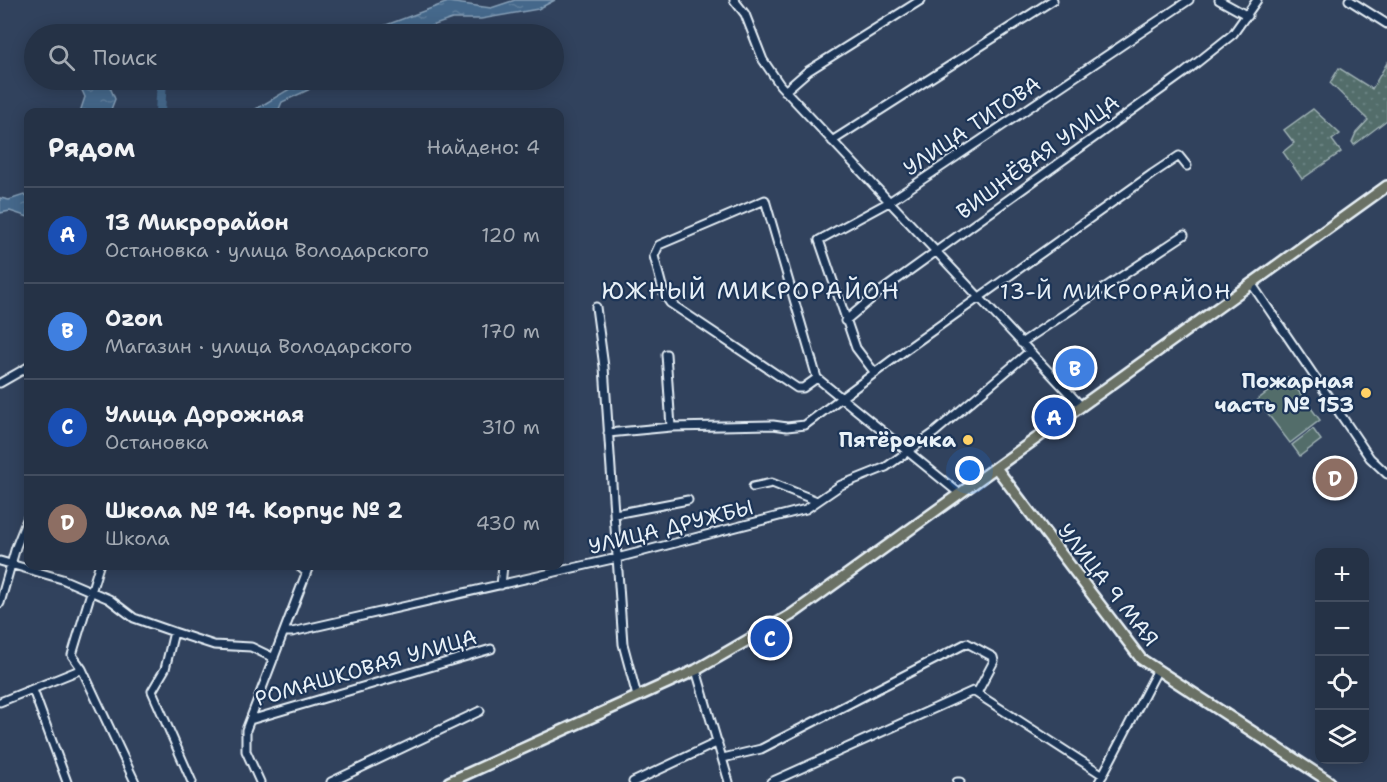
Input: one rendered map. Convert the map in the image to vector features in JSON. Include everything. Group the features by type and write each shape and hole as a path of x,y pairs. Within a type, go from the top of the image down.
{"main road":[{"path":"449,782 696,670 791,615 997,469 1387,186"},
{"name":"УЛИЦА 9 МАЯ","path":"997,469 1128,645 1157,671 1330,782"}],"street":[{"path":"734,0 745,14 762,60 785,91 1081,406"},
{"path":"785,91 808,71 921,0"},
{"path":"832,141 1053,0"},
{"name":"УЛИЦА ТИТОВА","path":"845,321 819,240 889,202 1189,0"},
{"path":"1219,0 1248,16"},
{"name":"ВИШНЁВАЯ УЛИЦА","path":"845,321 877,294 1184,73 1233,34 1248,16 1257,0"},
{"path":"1349,0 1387,24"},
{"path":"608,433 671,427 773,424 787,427 805,424 1179,156 1187,166"},
{"path":"817,378 803,388 797,388 670,303 664,294 654,256 659,245 765,200 817,378 960,494"},
{"path":"1021,343 1184,235"},
{"path":"1251,283 1370,458 1387,474"},
{"path":"596,307 604,367 623,644 637,696"},
{"path":"845,321 856,348 875,373"},
{"name":"УЛИЦА ДРУЖБЫ","path":"284,632 617,558 806,509 841,485 886,467 934,433 1029,352"},
{"path":"666,354 671,427"},
{"path":"0,383 24,369"},
{"path":"753,487 772,483 818,501"},
{"path":"615,514 688,500"},
{"path":"0,603 24,527"},
{"path":"0,561 24,568"},
{"path":"30,570 62,579 109,599 134,618 214,645 251,647 274,658"},
{"path":"98,570 72,655 82,669 135,782"},
{"path":"260,782 245,742 250,720 307,570"},
{"path":"501,585 502,570"},
{"path":"174,632 165,669 152,691 192,782"},
{"path":"723,758 761,749 967,643 993,657 994,662 977,693"},
{"name":"РОМАШКОВАЯ УЛИЦА","path":"250,720 491,649"},
{"path":"0,702 82,669"},
{"path":"696,670 729,782"},
{"path":"771,782 970,692 977,693 1102,780 1157,671"},
{"path":"33,690 67,782"},
{"path":"332,782 480,711"},
{"path":"633,782 718,742"}],"green space":[{"path":"1387,63 1387,120 1354,145 1352,142 1356,133 1368,120 1330,83 1339,68 1372,89"},
{"path":"1313,109 1340,134 1332,140 1341,152 1302,179 1283,152 1294,143 1284,130"},
{"path":"1288,377 1320,420 1290,443 1257,400"},
{"path":"1313,429 1321,440 1300,456 1292,445"}],"water":[{"path":"515,0 555,0 538,9 481,19 452,19 438,24 389,24 448,2 491,8"},
{"path":"82,90 111,90 115,99 112,108 81,108 85,97"},
{"path":"288,90 308,90 282,102 279,108 258,108"},
{"path":"24,195 24,216 10,211 0,213 0,198 9,200"}],"waterway":[{"path":"160,108 161,90"}],"place":[{"name":"Ozon","path":"1075,368"},
{"name":"Пожарная часть № 153","path":"1366,393"},
{"name":"13 Микрорайон","path":"1054,417"},
{"name":"Пятёрочка","path":"968,440"},
{"name":"Школа № 14. Корпус № 2","path":"1335,478"},
{"name":"Улица Дорожная","path":"770,638"}],"district":[{"name":"ЮЖНЫЙ МИКРОРАЙОН","path":"751,291"},
{"name":"13-Й МИКРОРАЙОН","path":"1116,291"}]}
